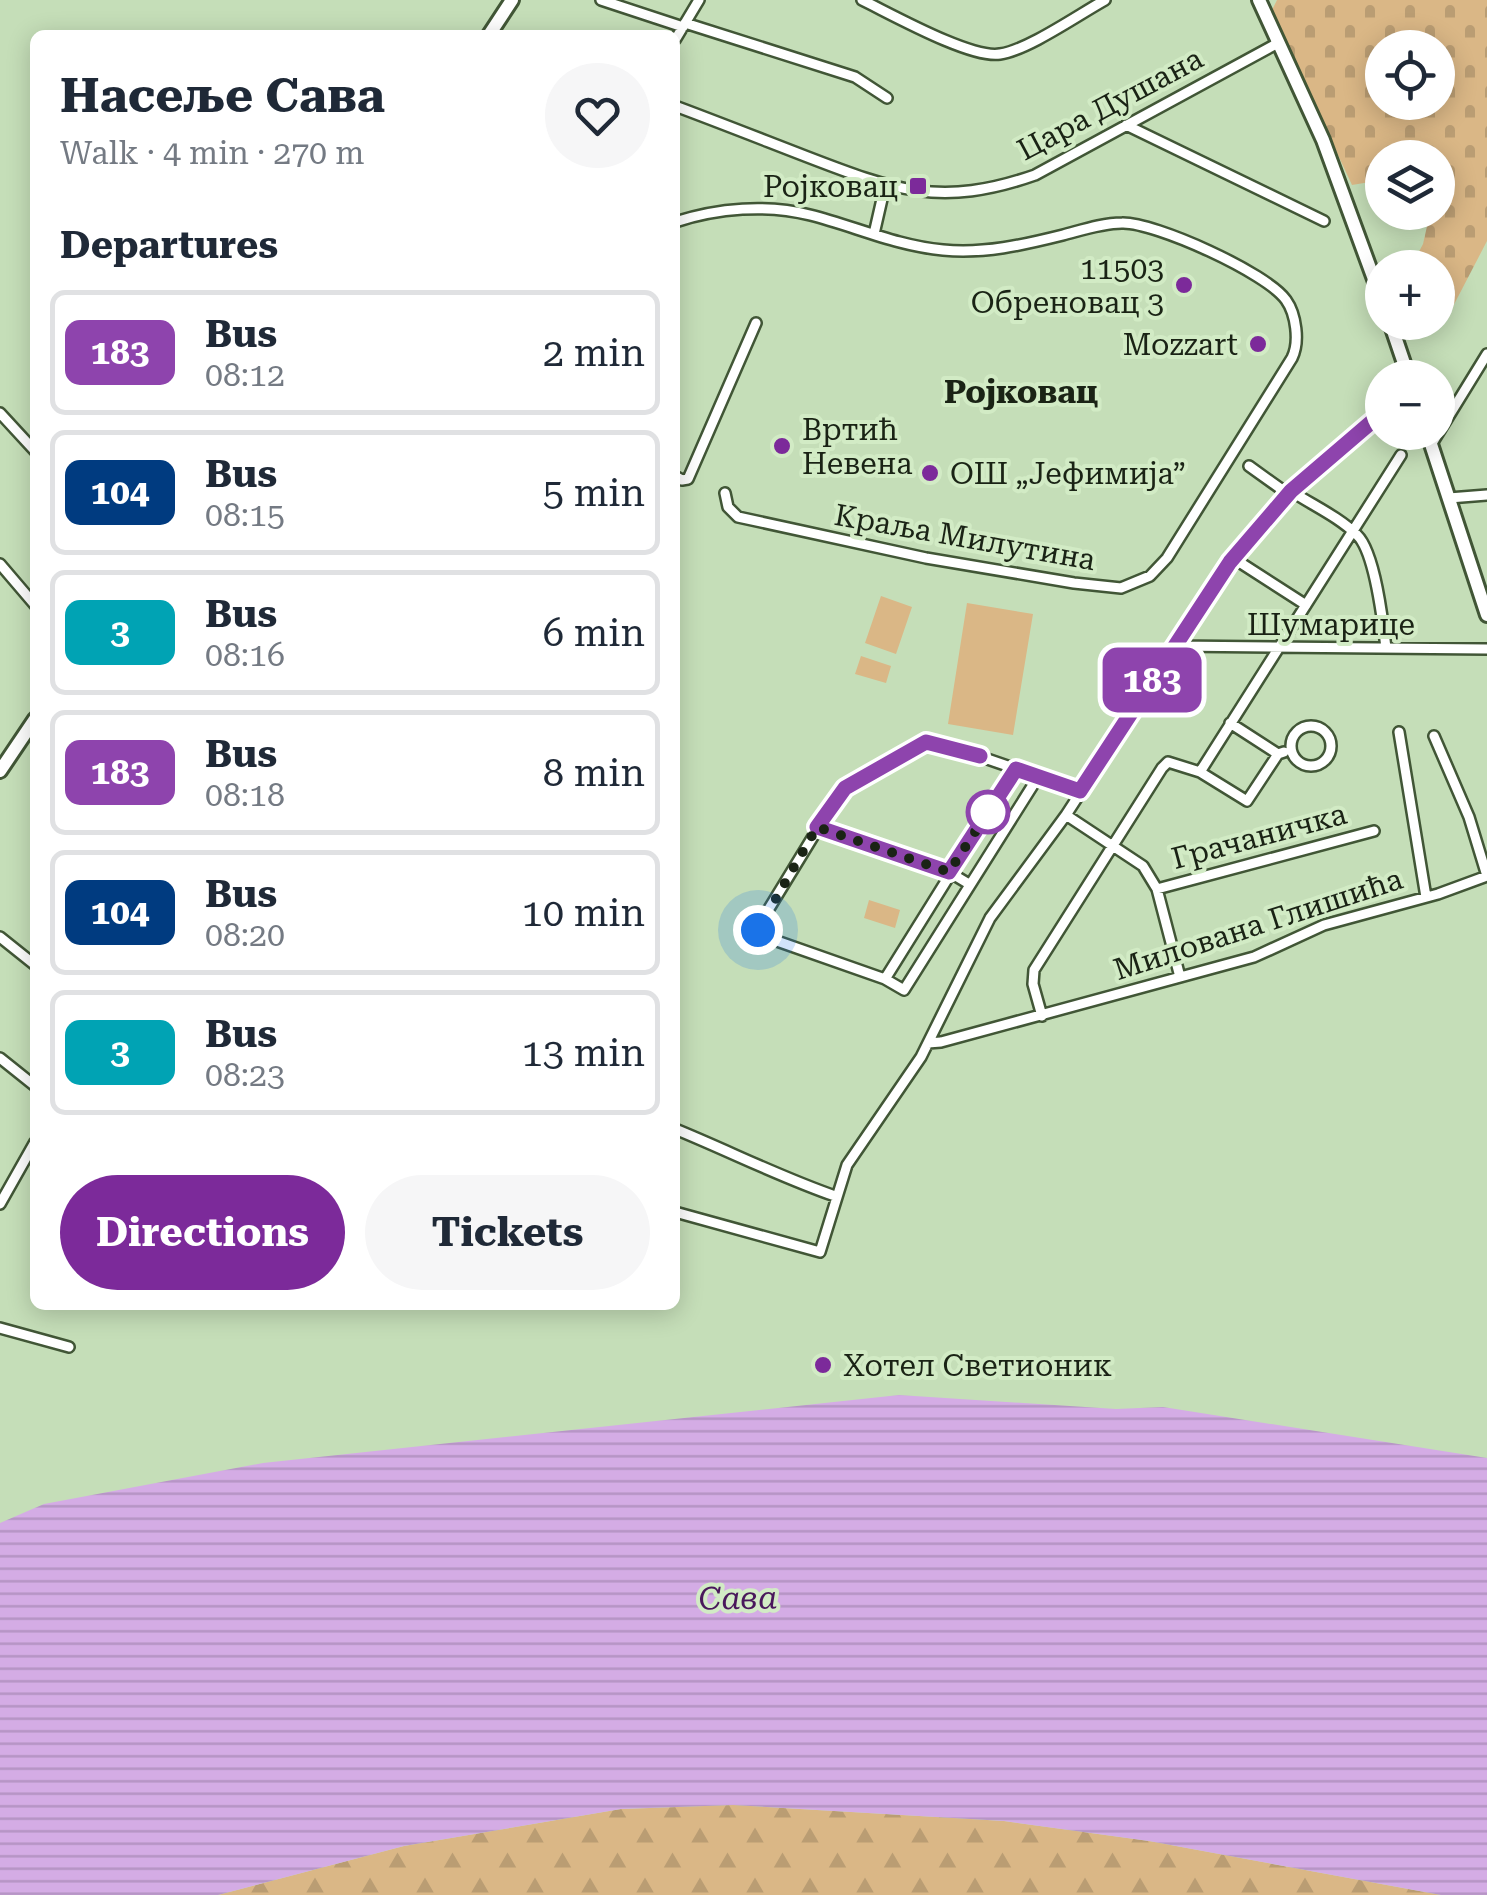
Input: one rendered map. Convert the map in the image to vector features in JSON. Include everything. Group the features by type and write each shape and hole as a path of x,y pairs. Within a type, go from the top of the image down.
{"street":[{"path":"492,30 512,0"},
{"path":"601,0 854,77 888,98"},
{"path":"680,32 698,0"},
{"path":"862,0 966,49 993,56 1014,50 1105,0"},
{"path":"889,13 896,0"},
{"path":"1259,0 1341,184 1365,252"},
{"name":"Цара Душана","path":"680,108 886,186 942,193 996,188 1035,175 1278,43"},
{"path":"1126,126 1324,221"},
{"path":"874,234 886,186"},
{"name":"Краља Милутина","path":"680,221 708,214 770,209 806,214 942,250 986,251 1107,224 1128,223 1148,226 1194,245 1272,286 1291,309 1296,350 1166,558 1150,576 1121,588 926,558 738,517 728,507 725,493"},
{"path":"680,478 686,480 690,476 756,323"},
{"path":"1455,401 1487,354"},
{"path":"0,413 30,446"},
{"path":"680,1213 818,1253 847,1165 912,1071 990,918 1066,815 1233,558 1290,493 1365,428"},
{"path":"1433,450 1487,616"},
{"path":"1200,772 1400,455"},
{"path":"1249,466 1362,540 1386,648"},
{"path":"1448,498 1485,493"},
{"path":"1233,558 1306,605"},
{"path":"0,564 30,599"},
{"name":"Шумарице","path":"1174,646 1277,650 1487,648"},
{"path":"1230,723 1278,754"},
{"path":"1307,726 1325,730 1332,741 1327,759 1316,766 1304,764 1291,750 1296,732 1307,726"},
{"path":"0,771 30,727"},
{"path":"1399,732 1426,897"},
{"path":"1434,736 1468,817 1487,876"},
{"path":"1038,777 904,990 885,978 760,934 758,924 845,788 926,742 944,744 1080,791"},
{"path":"1042,1016 1033,984 1034,970 1168,762 1200,772 1247,801 1278,754 1291,750"},
{"path":"885,978 1016,769"},
{"name":"Грачаничка","path":"1066,815 1143,866 1157,889 1180,977"},
{"path":"817,827 949,872 969,884"},
{"name":"Грачаничка","path":"1157,889 1374,830"},
{"name":"Милована Глишића","path":"928,1043 1254,957 1324,925 1487,876"},
{"path":"0,937 30,961"},
{"path":"0,1058 30,1082"},
{"path":"680,1131 835,1196"},
{"path":"0,1204 30,1151"},
{"path":"0,1328 68,1348"}],"green space":[{"path":"1277,0 1487,0 1487,241 1455,303 1455,250 1420,250 1426,230 1455,230 1455,140 1365,140 1365,183 1352,185 1271,12"},
{"path":"881,596 912,607 896,654 865,643"},
{"path":"967,603 1033,614 1013,735 948,724"},
{"path":"861,656 891,666 886,683 855,674"},
{"path":"869,900 900,910 895,928 864,918"},
{"path":"733,1805 1004,1821 1149,1841 1441,1895 218,1895 404,1846 621,1809"}],"water":[{"name":"Сава","path":"899,1395 1116,1409 1163,1407 1487,1458 1487,1895 1441,1895 1149,1841 1004,1821 733,1805 621,1809 404,1846 218,1895 0,1895 0,1523 44,1504 263,1463"}],"bus line":[{"name":"183","path":"980,756 926,742 845,788 817,827 949,872 1016,769 1080,791 1230,562 1291,491 1365,426"}],"place":[{"name":"Ројковац","path":"918,186"},
{"name":"11503 Обреновац 3","path":"1184,285"},
{"name":"Mozzart","path":"1258,344"},
{"name":"Вртић Невена","path":"782,446"},
{"name":"ОШ „Јефимија”","path":"930,473"},
{"name":"Хотел Светионик","path":"823,1365"}],"district":[{"name":"Ројковац","path":"1021,392"}],"route":[{"path":"758,930 817,827 949,872 988,812"}]}
